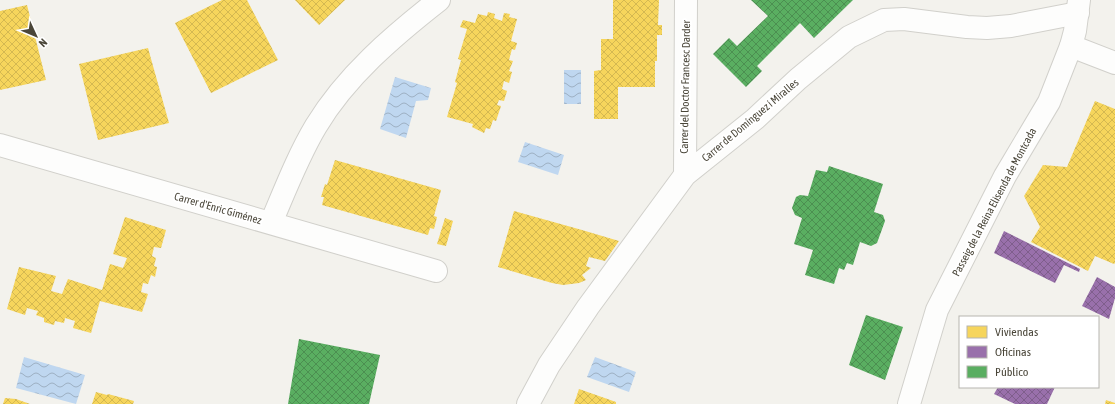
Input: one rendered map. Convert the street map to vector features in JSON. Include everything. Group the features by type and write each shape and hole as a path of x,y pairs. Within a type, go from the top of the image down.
{"street":[{"path":"271,223 290,178 316,126 341,92 372,56 402,28 438,0"},
{"name":"Carrer del Doctor Francesc Darder","path":"685,175 686,0"},
{"name":"Carrer de Domínguez i Miralles","path":"528,404 549,365 588,307 685,175 755,119 798,79 844,41 871,25 884,20 904,19 987,28 1011,26 1079,7"},
{"name":"Passeig de la Reina Elisenda de Montcada","path":"909,404 937,310 1005,176 1049,102 1071,46 1079,7"},
{"path":"1071,46 1115,63"},
{"name":"Carrer d'Enric Giménez","path":"0,145 436,270"}],"water":[{"path":"564,70 581,70 581,104 564,104"},
{"path":"395,77 431,88 428,100 416,101 406,138 380,129"},
{"path":"525,142 564,155 558,175 518,162"},
{"path":"24,357 85,375 76,404 16,388"},
{"path":"595,357 636,372 629,392 587,377"}],"building: Viviendas":[{"path":"222,0 247,0 278,60 211,93 175,23"},
{"path":"295,0 345,0 319,25"},
{"path":"613,0 659,0 658,25 662,25 662,35 657,35 655,87 618,87 618,119 594,119 594,71 601,70 601,39 613,39"},
{"path":"27,5 46,80 0,90 0,11"},
{"path":"488,12 495,14 494,18 502,21 504,13 510,14 509,17 517,19 511,41 517,43 515,50 512,49 509,60 513,61 509,71 512,72 509,83 504,81 502,89 507,91 504,101 499,100 497,105 501,106 496,121 493,120 490,129 486,128 484,133 472,127 473,124 447,117 457,83 455,82 461,60 458,59 467,29 460,27 463,20 475,23 478,14 487,16"},
{"path":"148,48 169,123 98,140 79,64"},
{"path":"1095,101 1115,109 1115,263 1114,264 1095,256 1088,271 1031,242 1040,227 1024,196 1043,165 1067,167"},
{"path":"335,160 441,190 434,216 437,217 434,229 430,228 428,235 322,205 324,197 321,197 325,184 327,185"},
{"path":"514,211 619,241 605,261 589,257 586,266 591,268 582,275 586,280 579,283 563,285 552,283 498,267"},
{"path":"125,217 166,230 161,248 154,247 152,256 156,258 154,266 157,267 155,277 151,275 148,284 143,283 141,292 148,294 142,312 100,301 91,333 73,328 75,321 65,318 64,323 55,321 54,325 44,322 44,318 36,315 38,311 27,308 25,315 7,309 19,267 56,276 51,291 62,294 68,279 102,290 110,264 123,268 127,258 113,254"},
{"path":"445,218 453,221 446,246 437,244"},
{"path":"579,389 616,402 616,404 574,404"},
{"path":"96,392 134,401 133,404 92,404"},
{"path":"5,398 16,399 30,404 3,404"},
{"path":"1106,400 1115,403 1115,404 1105,404"}],"building: Oficinas":[{"path":"1004,231 1080,269 1079,272 1064,265 1055,283 994,253"},
{"path":"1097,277 1115,287 1115,298 1109,319 1082,306"},
{"path":"997,388 1055,388 1047,404 1015,404 994,394"}],"building: Público":[{"path":"751,0 853,0 814,38 800,23 757,66 762,71 746,87 713,54 729,38 737,46 768,16"},
{"path":"829,166 883,184 874,212 883,215 885,221 877,243 871,246 860,242 853,265 847,263 844,270 839,268 834,284 805,275 813,250 794,244 802,218 795,215 792,208 796,197 800,195 808,196 816,170 827,172"},
{"path":"866,315 903,327 885,380 849,365"},
{"path":"299,339 380,355 369,404 288,404"}]}
